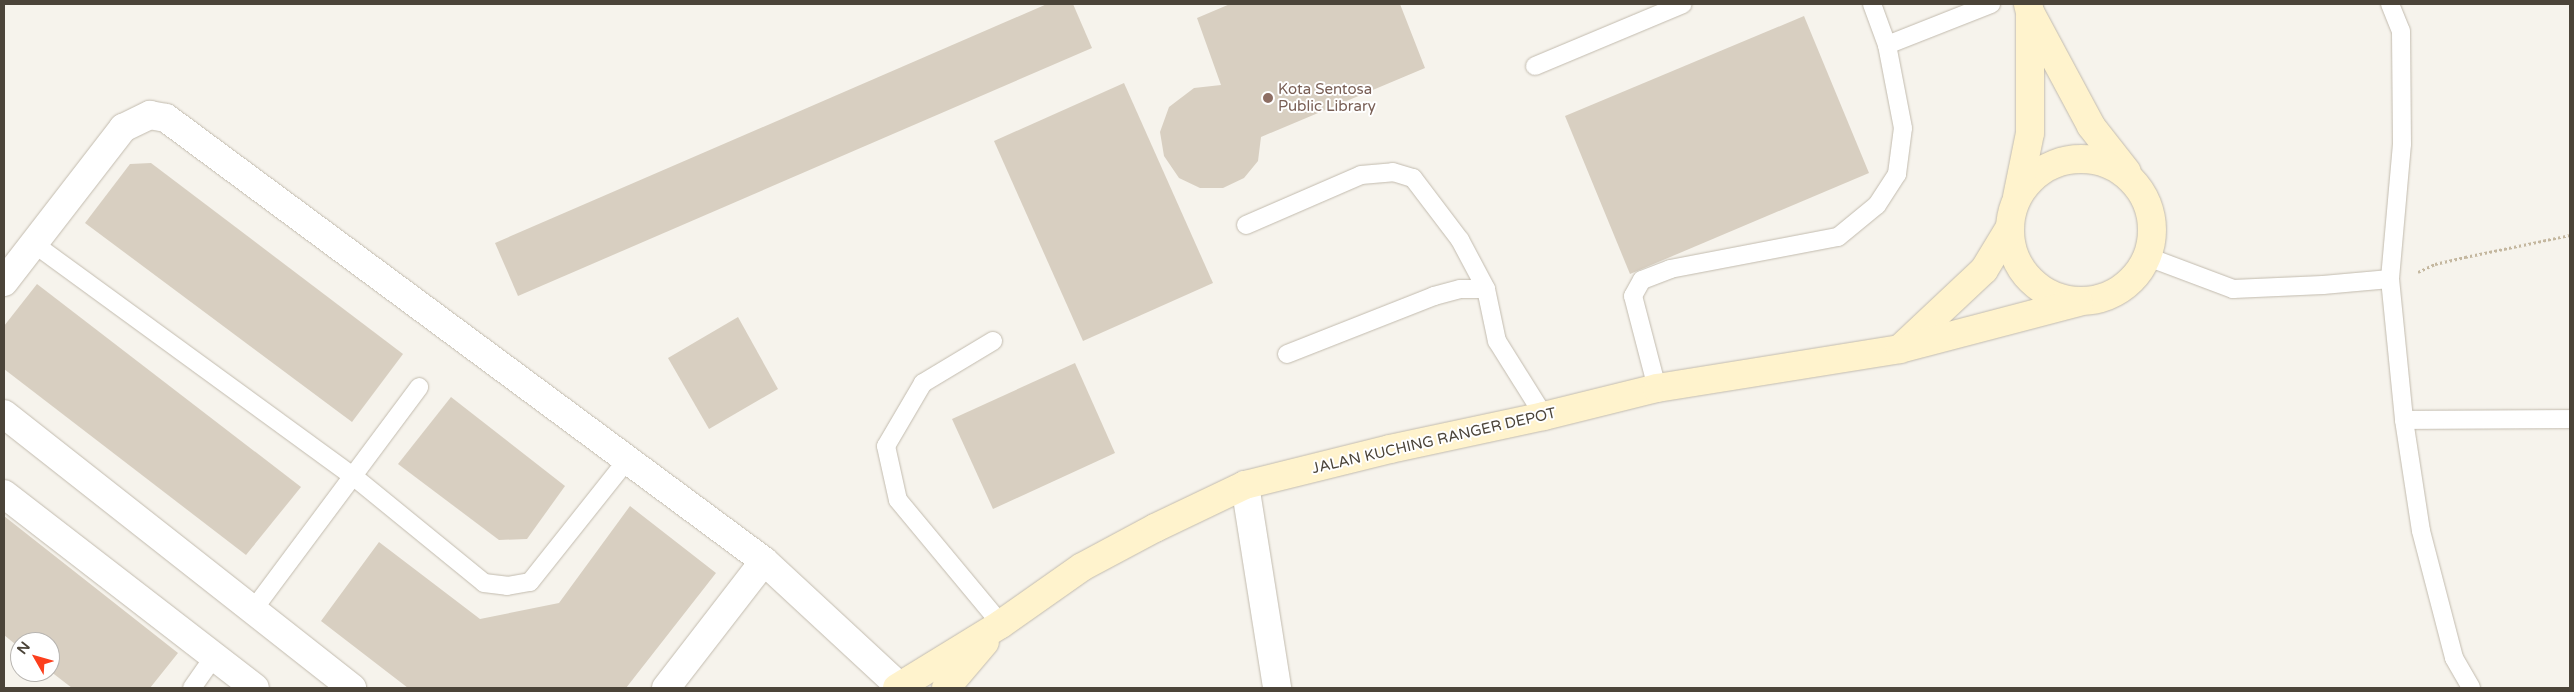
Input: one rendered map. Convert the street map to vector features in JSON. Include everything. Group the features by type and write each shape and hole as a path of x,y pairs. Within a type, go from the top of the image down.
{"street":[{"path":"2029,8 2091,126 2139,186 2150,208 2153,229 2148,257 2125,286 2098,299 2079,302 2056,297 2039,288 2021,269 2011,244 2010,228 2030,133 2029,8"},
{"path":"4,282 123,128 150,115 166,118 764,561 899,688"},
{"path":"2017,198 2040,171 2068,159 2099,160 2121,170 2139,186"},
{"path":"1900,349 1984,270 2010,228"},
{"name":"JALAN KUCHING RANGER DEPOT","path":"899,688 1001,624 1082,567 1155,528 1245,485 1390,449 1544,416 1657,388 1900,349 2079,302"},
{"path":"4,414 352,688"},
{"path":"1245,485 1277,688"},
{"path":"4,494 256,688"},
{"path":"666,688 764,561"},
{"name":"JALAN KUCHING RANGER DEPOT","path":"946,688 1001,624"}],"lane":[{"path":"1535,66 1683,4"},
{"path":"1657,388 1632,296 1642,280 1670,269 1838,237 1877,205 1897,174 1904,128 1886,45 1872,4"},
{"path":"1886,45 1991,4"},
{"path":"2390,4 2401,31 2402,134 2390,278 2404,420 2421,531 2454,658 2471,688"},
{"path":"1246,225 1361,175 1393,172 1413,178 1460,240 1486,290 1497,341 1544,416"},
{"path":"34,243 353,476 484,583 507,586 530,582 628,460"},
{"path":"2148,257 2234,289 2323,285 2390,278"},
{"path":"1287,354 1434,296 1460,288 1486,290"},
{"path":"993,341 923,383 886,446 898,500 1001,624"},
{"path":"253,610 419,387"},
{"path":"2404,420 2570,420"},
{"path":"192,688 214,657"}],"path":[{"path":"2390,278 2465,257 2570,235"}],"building":[{"path":"1047,4 1073,4 1092,48 518,296 495,243"},
{"name":"Kota Sentosa Public Library","path":"1230,4 1400,4 1425,68 1261,137 1258,161 1244,178 1223,188 1200,188 1179,178 1164,156 1160,132 1169,107 1194,88 1221,85 1197,18"},
{"path":"1804,16 1869,173 1630,274 1565,116"},
{"path":"1124,83 1213,283 1083,341 994,141"},
{"path":"151,163 403,354 352,422 85,223 130,164"},
{"path":"37,284 301,487 246,555 4,369 4,326"},
{"path":"738,317 778,389 709,429 668,358"},
{"path":"1075,363 1115,453 993,509 952,419"},
{"path":"451,397 565,486 527,539 499,540 398,464"},
{"path":"630,506 716,573 626,688 408,688 321,621 379,542 480,619 559,603"},
{"path":"4,516 178,653 150,688 72,688 60,679 60,632 10,632 10,640 4,635"}],"place":[{"name":"Kota Sentosa Public Library","path":"1268,98"}]}
